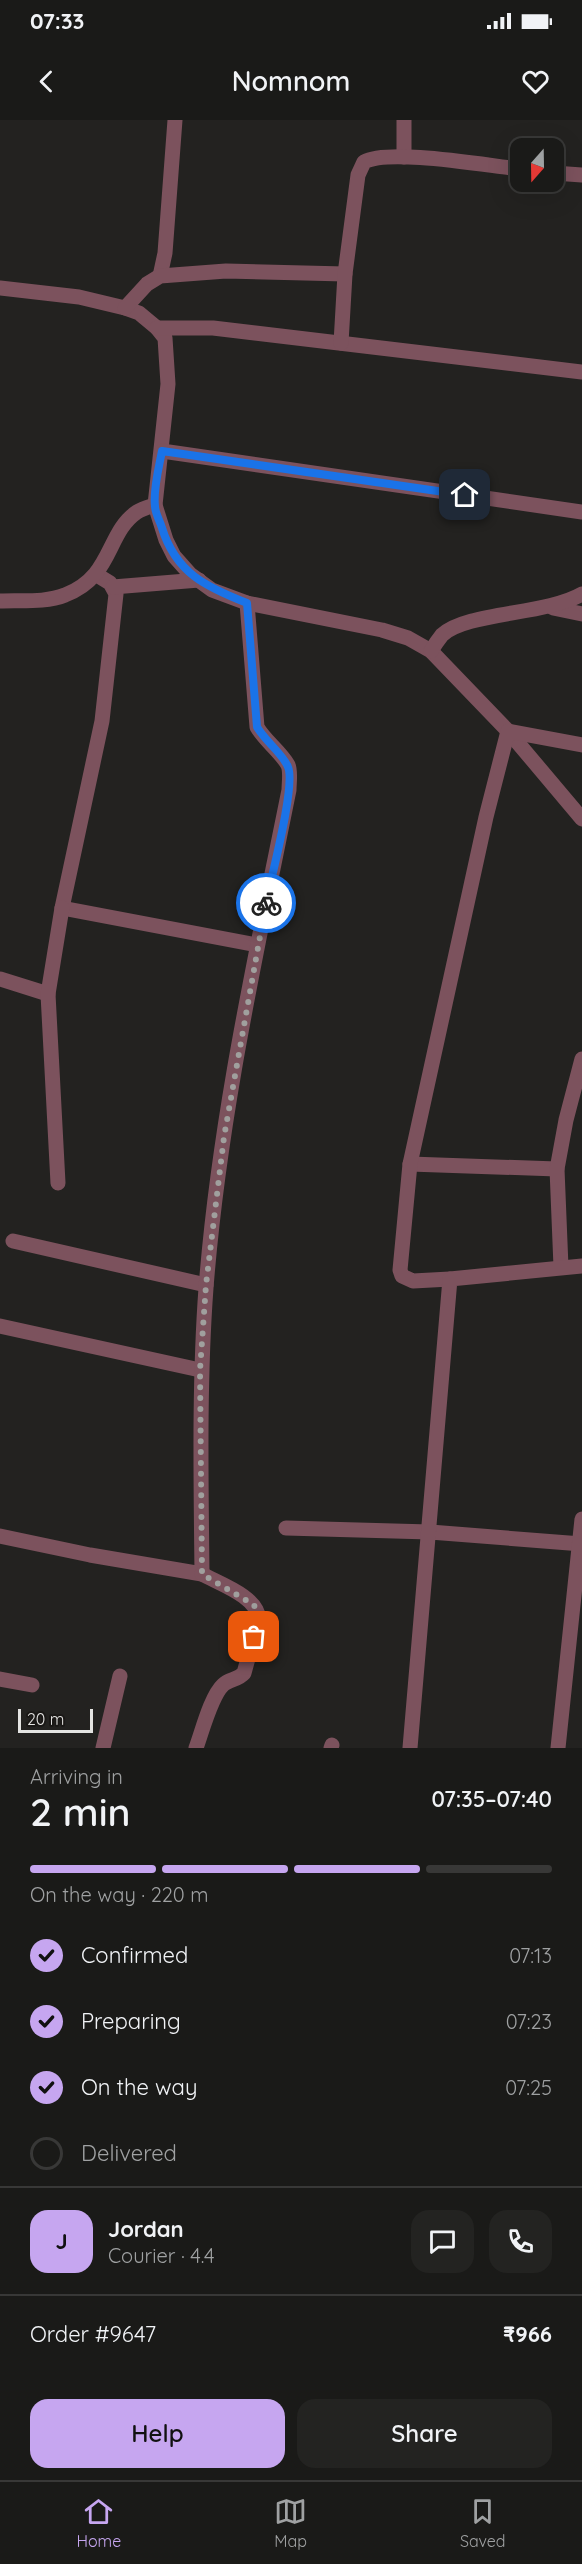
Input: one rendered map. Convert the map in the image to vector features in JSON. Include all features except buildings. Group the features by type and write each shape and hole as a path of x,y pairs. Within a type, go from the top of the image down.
{"street":[{"path":"160,276 165,254 175,120"},
{"path":"404,120 404,157"},
{"path":"341,343 345,274 360,168 367,160 404,157 510,168"},
{"path":"564,174 582,175"},
{"path":"125,308 147,284 160,276 226,271 345,274"},
{"path":"0,288 79,297 125,308 139,313 165,338 168,384 155,506 174,556 190,574 212,590 247,603 382,630 408,638 431,651 508,731 582,819"},
{"path":"157,328 213,328 582,372"},
{"path":"162,451 582,512"},
{"path":"0,601 63,597 77,590 97,575 128,520 138,511 155,506"},
{"path":"58,1183 48,994 62,908 102,721 116,594 110,583 97,575"},
{"path":"113,587 199,580"},
{"path":"431,651 442,635 452,628 483,619 549,608 569,602 582,594"},
{"path":"202,1574 200,1370 206,1285 224,1137 257,945 289,790 290,775 288,766 257,727 247,603"},
{"path":"549,608 582,614"},
{"path":"508,731 582,745"},
{"path":"508,731 486,817 411,1164 400,1270 402,1276 412,1281 582,1266"},
{"path":"62,908 257,945"},
{"path":"0,979 48,994"},
{"path":"561,1267 557,1169 581,1067"},
{"path":"411,1164 557,1169"},
{"path":"13,1241 206,1285"},
{"path":"410,1748 450,1279"},
{"path":"0,1326 200,1370"},
{"path":"558,1748 582,1519"},
{"path":"286,1528 430,1532 581,1544"},
{"path":"0,1536 90,1555 202,1574 254,1605 259,1619 244,1674 226,1682 218,1691 196,1748"},
{"path":"103,1748 120,1676"},
{"path":"0,1679 32,1685"}],"way so far":[{"path":"254,1637 259,1619 254,1605 202,1574 200,1370 206,1285 224,1137 266,903"}],"route":[{"path":"266,903 289,790 288,766 257,727 247,603 212,590 190,574 174,556 166,540 155,506 162,451 465,495"}]}
